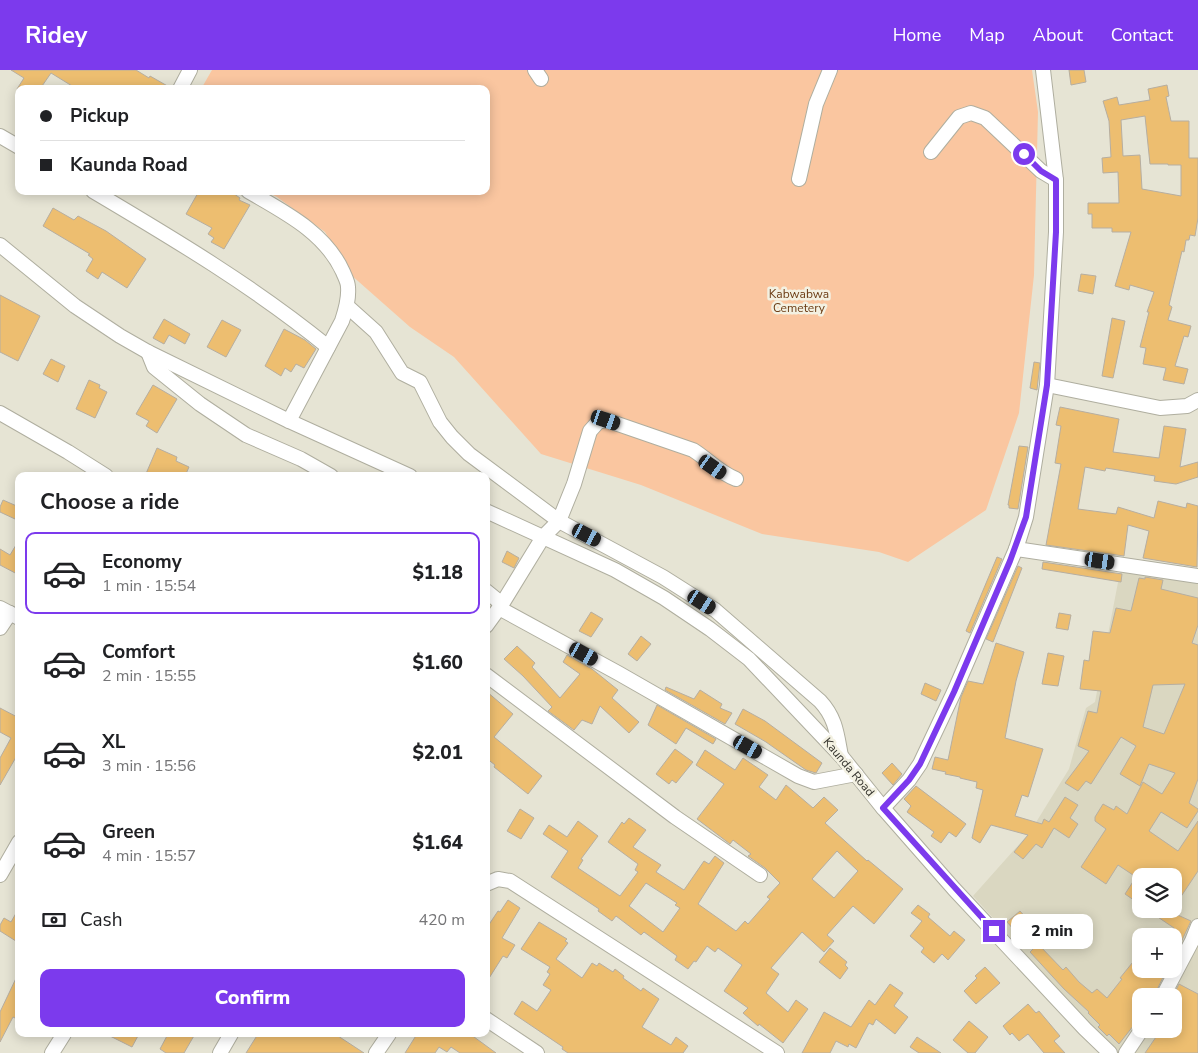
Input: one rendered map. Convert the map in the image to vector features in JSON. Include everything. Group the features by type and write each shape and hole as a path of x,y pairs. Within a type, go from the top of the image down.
{"street":[{"path":"799,179 816,104 830,70"},
{"path":"883,808 909,780 920,764 954,692 1016,549 1026,517 1047,385 1056,232 1056,180 1043,70"},
{"path":"182,85 187,71"},
{"path":"931,152 959,117 971,113 985,118 1041,171 1056,180"},
{"path":"0,136 15,145"},
{"path":"100,195 152,225 220,269 307,329 328,347"},
{"path":"255,195 300,222 326,246 340,266 348,285 347,306 342,321 289,421"},
{"path":"0,245 97,323 148,352 289,421 401,472"},
{"path":"347,306 376,332 402,372 420,382 440,422 469,454 559,520 655,572 715,610 820,701 829,711 835,725 842,757"},
{"path":"148,352 154,367 200,404 246,435 301,459 324,472"},
{"path":"1047,385 1160,408 1187,406 1198,400"},
{"path":"0,413 100,472"},
{"path":"490,621 543,537 559,520 574,484 590,431 598,422 606,420 693,450 704,457 713,467 736,479"},
{"name":"Kaunda Road","path":"490,513 615,570 664,598 710,629 749,660 842,757 883,808 954,889 1085,1029 1110,1053"},
{"path":"1016,549 1198,576"},
{"path":"490,595 501,606 798,776 814,782 856,774"},
{"path":"0,628 9,613"},
{"path":"490,679 675,816 760,875"},
{"path":"0,875 15,849"},
{"path":"490,882 498,878 510,881 777,1053"},
{"path":"1167,988 1198,926"},
{"path":"490,1023 537,1053"},
{"path":"52,1053 62,1037"},
{"path":"220,1053 229,1037"},
{"path":"376,1053 387,1037"},
{"path":"1126,1053 1136,1038"}],"shaded area":[{"path":"1120,572 1198,583 1198,1053 1121,1053 1094,1029 973,896 1030,832 1069,769 1086,708 1095,702"}],"green space":[{"name":"Kabwabwa Cemetery","path":"212,70 1032,70 1038,112 1034,275 1019,413 986,510 908,562 879,552 762,534 641,485 541,454 454,357 410,327 350,274 325,232 273,195 490,195 490,85 203,85"}],"building":[{"path":"11,70 136,70 166,85 70,85 51,73 43,85 20,85 24,78"},
{"path":"1069,70 1084,70 1086,82 1071,85"},
{"path":"1167,85 1169,96 1166,97 1171,121 1189,121 1189,158 1198,158 1198,218 1195,236 1190,235 1189,240 1186,240 1184,252 1182,251 1169,305 1172,307 1168,320 1191,326 1188,337 1184,336 1175,366 1188,369 1184,384 1163,380 1166,368 1143,364 1146,348 1140,347 1149,312 1147,312 1154,292 1130,285 1129,290 1115,286 1131,232 1112,232 1112,228 1092,228 1092,214 1088,214 1088,203 1119,203 1118,172 1103,173 1102,158 1111,157 1109,121 1103,101 1117,97 1119,105 1150,100 1148,89","holes":["1145,116 1150,164 1181,165 1181,196 1142,189 1140,155 1123,156 1121,120"]},
{"path":"197,195 236,195 240,198 239,200 250,205 224,249 211,242 214,238 208,234 212,228 186,214"},
{"path":"53,208 74,220 78,216 106,231 146,259 127,288 102,272 98,279 86,271 93,259 88,255 90,254 43,226"},
{"path":"1081,274 1096,276 1093,294 1078,291"},
{"path":"0,295 40,316 18,361 0,352"},
{"path":"1112,318 1125,321 1113,378 1102,376"},
{"path":"164,319 190,334 185,344 169,335 164,344 153,338"},
{"path":"222,320 241,330 226,357 207,347"},
{"path":"284,329 305,340 316,349 304,368 296,364 291,372 285,368 281,376 265,366"},
{"path":"51,359 65,366 58,382 43,374"},
{"path":"1034,362 1040,363 1037,390 1030,388"},
{"path":"89,380 100,385 99,388 107,392 95,418 76,409"},
{"path":"153,385 177,399 157,433 146,426 149,421 136,414"},
{"path":"1060,407 1119,419 1113,452 1159,458 1164,426 1186,429 1180,467 1198,462 1198,477 1176,484 1154,481 1155,476 1106,468 1105,471 1085,467 1078,509 1116,514 1118,507 1154,518 1158,501 1186,508 1187,503 1198,506 1197,567 1143,558 1149,531 1128,525 1124,556 1046,545 1061,464 1055,463 1061,426 1056,425"},
{"path":"1019,446 1028,447 1018,509 1009,508 1008,505"},
{"path":"157,448 177,457 176,461 189,467 187,472 147,472"},
{"path":"3,500 15,505 15,519 0,512"},
{"path":"15,547 15,573 0,565 0,549 10,555"},
{"path":"507,551 519,558 514,568 502,562"},
{"path":"997,557 1002,559 970,633 966,631"},
{"path":"1043,562 1122,574 1121,582 1042,569"},
{"path":"1018,566 1022,568 993,642 986,639"},
{"path":"1139,578 1163,580 1161,589 1198,598 1198,625 1192,643 1198,645 1198,779 1189,803 1198,811 1187,828 1161,812 1149,831 1178,851 1198,821 1198,871 1182,895 1182,868 1132,868 1132,874 1118,865 1106,884 1081,867 1106,829 1095,821 1095,817 1103,804 1114,810 1116,806 1127,814 1143,782 1162,794 1175,773 1149,764 1140,786 1120,774 1136,746 1121,737 1091,784 1086,781 1078,791 1065,783 1089,751 1078,746 1088,711 1097,713 1101,691 1080,689 1084,660 1089,661 1093,631 1110,633 1116,608 1131,611","holes":["1185,684 1164,734 1143,727 1153,685"]},
{"path":"591,612 603,619 591,637 579,631"},
{"path":"1059,613 1071,615 1068,630 1056,628"},
{"path":"641,636 651,644 637,661 628,654"},
{"path":"996,643 1024,652 1016,681 1005,738 1043,749 1028,797 1022,795 1015,816 1042,824 1044,819 1049,822 1065,797 1078,805 1070,818 1078,824 1069,838 1054,828 1042,848 1036,844 1023,859 1014,852 1028,835 991,825 980,843 972,838 983,790 976,788 977,782 932,769 935,757 948,760 961,697 968,681 983,684"},
{"path":"517,646 535,663 532,667 560,698 580,674 563,662 567,655 592,669 618,690 612,698 639,722 629,733 600,706 592,724 582,720 574,730 548,711 552,707 504,659"},
{"path":"1048,653 1064,656 1058,686 1042,684"},
{"path":"925,683 941,690 936,701 921,694"},
{"path":"666,687 694,699 700,690 722,704 720,708 732,713 725,724 665,690"},
{"path":"490,694 513,714 494,737 542,776 528,794 494,767 495,765 490,761"},
{"path":"657,705 716,739 713,744 686,728 676,744 648,725"},
{"path":"0,708 15,716 15,759 0,785 0,758 11,738 0,732"},
{"path":"743,709 765,721 822,763 816,773 806,770 766,742 735,724"},
{"path":"675,749 693,762 676,783 672,780 669,784 656,774"},
{"path":"705,750 735,770 743,758 768,775 759,787 776,800 786,785 813,808 824,797 838,810 825,823 867,861 903,889 874,924 853,906 827,935 834,941 824,952 802,932 771,968 779,974 766,993 788,1012 796,1000 808,1009 783,1043 743,1013 748,1008 724,991 742,965 718,948 715,952 707,946 696,962 694,961 688,969 675,960 677,956 644,932 641,935 616,916 612,921 598,911 599,909 551,877 568,851 543,834 549,825 567,837 578,821 598,836 581,859 583,860 578,868 620,896 638,872 635,870 638,864 608,842 622,822 624,824 629,818 646,830 633,847 661,865 656,872 684,890 704,861 709,864 715,856 724,863 698,904 736,931 745,921 748,924 770,899 767,897 780,883 765,868 748,856 751,854 733,840 730,844 697,819 724,784 696,765","holes":["837,851 858,871 834,898 812,879","646,883 677,903 675,905 680,908 663,932 629,906"]},
{"path":"892,763 902,774 893,785 882,773"},
{"path":"916,786 966,824 956,837 949,832 941,843 931,836 934,832 907,812 911,806 904,799"},
{"path":"520,809 534,818 521,839 507,831"},
{"path":"1132,883 1132,899 1125,894"},
{"path":"508,900 520,908 502,938 515,945 507,958 503,956 490,977 490,923 498,911 500,912"},
{"path":"918,905 930,914 928,917 950,936 954,931 965,940 948,960 942,954 934,963 921,952 924,948 910,936 922,921 911,913"},
{"path":"1020,911 1027,919 1015,931 1007,922"},
{"path":"15,915 15,940 0,931 0,925 4,918 11,922"},
{"path":"1182,917 1191,921 1182,940 1182,928 1174,928 1159,918"},
{"path":"539,922 567,939 565,941 568,943 556,959 582,978 592,963 597,966 599,963 613,972 615,969 624,976 623,978 641,991 643,988 659,999 642,1027 671,1045 676,1037 688,1046 683,1053 568,1053 562,1049 563,1047 514,1014 522,1001 537,1011 551,990 543,985 550,974 547,972 550,967 521,949"},
{"path":"1038,944 1063,970 1066,967 1092,993 1097,989 1107,998 1132,963 1132,978 1163,978 1158,988 1132,988 1132,1027 1119,1044 1098,1027 1100,1025 1089,1012 1064,989 1030,952"},
{"path":"830,948 847,962 845,965 848,968 840,979 819,962"},
{"path":"985,967 1000,983 976,1004 964,991 977,978 975,976"},
{"path":"15,980 15,1018 13,1017 0,1042 0,1012"},
{"path":"890,984 903,993 894,1006 908,1017 895,1034 876,1019 873,1025 869,1023 856,1048 849,1044 848,1047 836,1041 830,1053 802,1053 824,1012 851,1027 869,1000 875,1005"},
{"path":"1179,984 1198,994 1198,1053 1145,1053 1155,1038 1182,1038 1182,988 1177,988"},
{"path":"1028,1004 1036,1013 1039,1011 1060,1036 1054,1041 1065,1053 1044,1053 1028,1034 1019,1041 1012,1033 1010,1035 1003,1026"},
{"path":"969,1021 988,1037 975,1053 968,1053 953,1040"},
{"path":"112,1037 137,1037 132,1047"},
{"path":"166,1037 193,1037 184,1053 166,1053 160,1049"},
{"path":"256,1037 340,1037 364,1053 246,1053"},
{"path":"415,1037 474,1037 496,1053 460,1053 451,1047 447,1052 439,1047 435,1053 405,1053"},
{"path":"917,1037 941,1053 919,1053 910,1047"}],"route":[{"path":"994,931 883,808 909,780 920,764 954,692 1016,549 1026,517 1047,385 1056,232 1056,180 1041,171 1024,154"}]}
